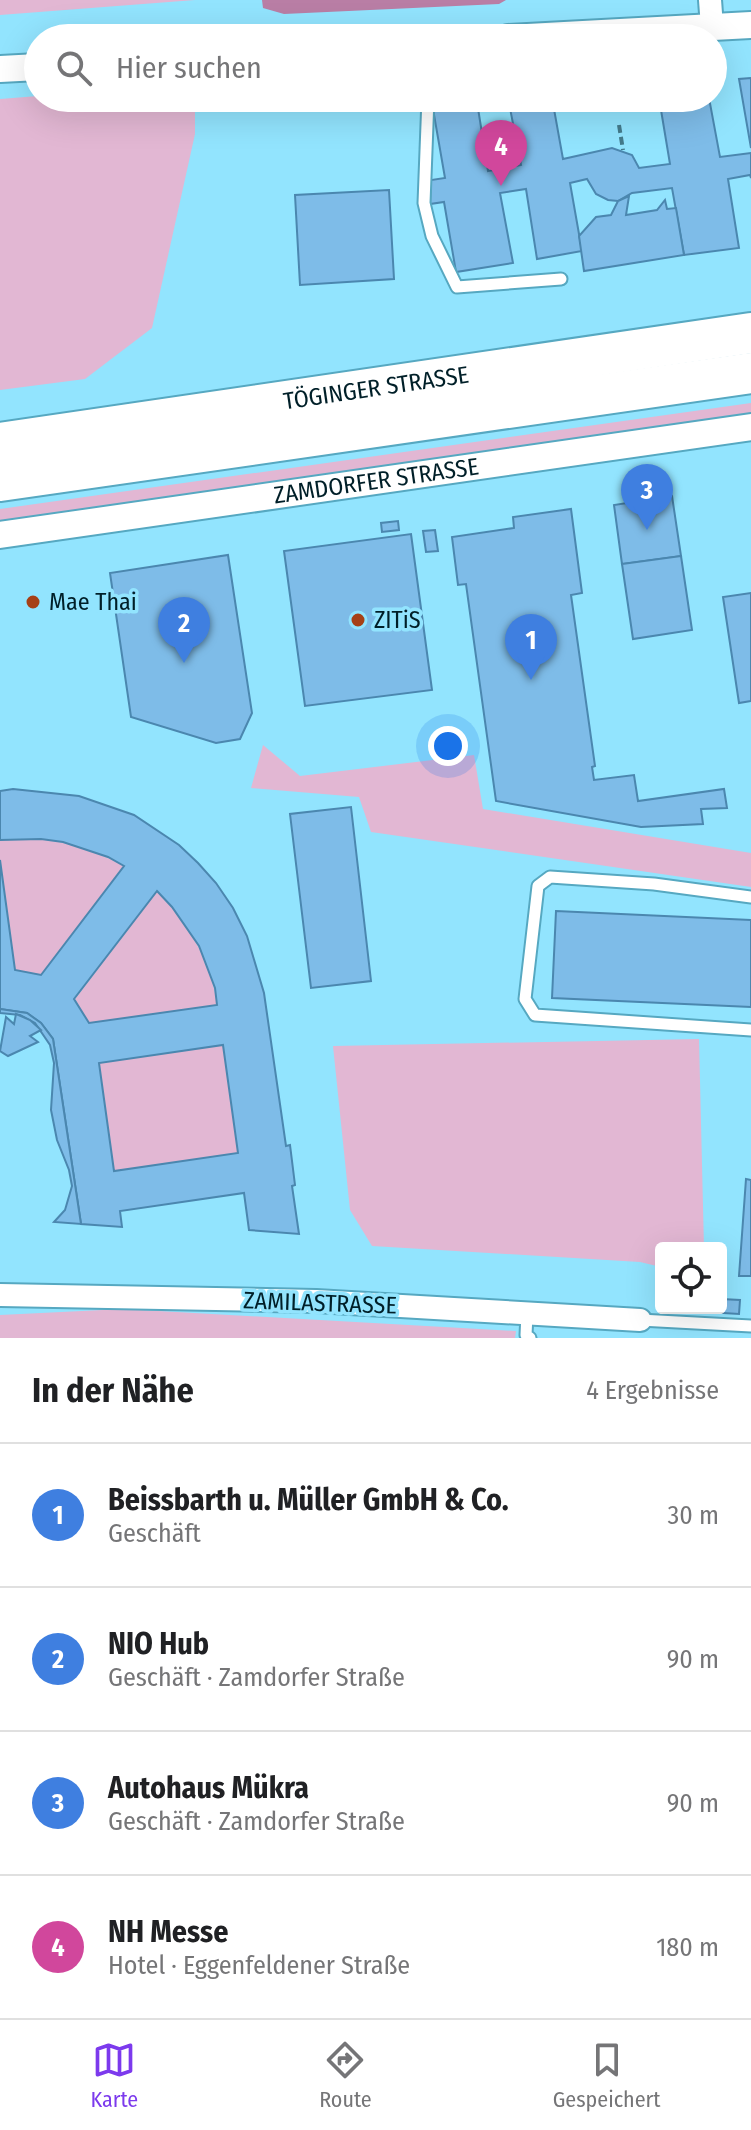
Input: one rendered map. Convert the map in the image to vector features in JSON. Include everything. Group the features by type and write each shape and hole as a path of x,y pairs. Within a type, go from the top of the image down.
{"highway":[{"name":"TÖGINGER STRASSE","path":"0,443 751,333"},
{"name":"TÖGINGER STRASSE","path":"0,481 751,373"}],"street":[{"path":"710,0 712,24"},
{"path":"727,26 751,25"},
{"path":"0,69 24,68"},
{"name":"ZAMDORFER STRASSE","path":"0,535 751,427"},
{"name":"ZAMILASTRASSE","path":"0,1295 316,1301 640,1320"}],"lane":[{"path":"427,112 424,203 432,236 457,287 561,279"},
{"path":"751,897 654,884 550,877 538,886 525,999 535,1015 751,1030"},
{"path":"527,1314 526,1335 530,1338"},
{"path":"640,1320 751,1326"}],"path":[{"path":"619,125 623,150"}],"shaded area":[{"path":"0,0 195,0 0,15"},
{"path":"262,0 506,0 499,4 284,14 263,8"},
{"path":"24,97 24,112 195,112 195,134 152,328 85,379 0,390 0,99"},
{"path":"751,403 751,414 0,522 0,509"},
{"path":"263,745 300,776 474,755 483,809 751,853 751,887 371,832 359,797 251,788"},
{"path":"21,838 74,846 124,866 41,975 15,970 0,840"},
{"path":"157,891 179,916 204,958 217,1005 89,1023 75,999"},
{"path":"699,1039 704,1242 655,1242 655,1266 640,1262 372,1246 350,1210 333,1046"},
{"path":"223,1045 238,1153 114,1171 99,1063"},
{"path":"123,1309 516,1331 515,1338 0,1338 0,1315"}],"building":[{"path":"751,78 751,148 739,79"},
{"path":"434,112 479,112 488,171 521,165 511,112 555,112 563,159 612,148 632,155 639,168 670,164 661,112 712,112 720,157 751,153 751,178 750,175 728,179 739,248 684,255 672,188 632,193 618,201 608,200 596,194 587,179 570,183 582,251 537,259 526,189 500,193 513,263 456,272 444,202 430,204 431,180 445,178"},
{"path":"389,190 394,279 300,285 295,195"},
{"path":"629,196 626,215 657,210 665,200 667,209 676,208 684,255 584,271 579,236 596,217 611,215 618,201"},
{"path":"672,496 681,556 622,564 614,505"},
{"path":"571,509 582,593 571,595 595,766 592,767 594,780 634,775 638,801 724,789 727,808 701,809 703,824 641,827 496,801 466,584 458,585 452,537 514,528 513,517"},
{"path":"398,521 399,530 382,532 381,523"},
{"path":"435,530 438,551 426,552 423,531"},
{"name":"ZITiS","path":"411,534 432,690 305,706 284,551"},
{"path":"228,555 252,713 240,739 216,743 131,717 110,573"},
{"path":"681,556 692,630 633,639 622,564"},
{"path":"751,593 751,701 739,703 723,597"},
{"path":"13,789 79,796 134,815 179,845 216,883 233,908 247,936 264,993 286,1146 290,1145 299,1234 249,1230 244,1193 120,1211 122,1227 81,1224 53,1039 41,1023 27,1013 0,1009 0,860 15,970 41,975 124,866 108,857 63,842 0,840 0,791","holes":["157,891 199,946 215,988 217,1005 89,1023 74,999","223,1045 238,1153 114,1171 99,1063"]},
{"path":"351,807 371,981 311,988 290,814"},
{"path":"556,911 751,920 751,1007 552,998"},
{"path":"0,1009 27,1013 41,1023 53,1039 81,1224 54,1222 65,1210 72,1186 51,1110 54,1063 50,1045 35,1023 20,1015 0,1013"},
{"path":"16,1014 30,1020 41,1030 30,1036 38,1042 8,1056 0,1051 6,1017 14,1024"},
{"path":"746,1179 751,1180 751,1276 739,1276"},
{"path":"727,1299 740,1300 739,1314 727,1313"}],"place":[{"name":"NH Messe","path":"501,186"},
{"name":"Autohaus Mükra","path":"647,530"},
{"name":"Mae Thai","path":"33,602"},
{"name":"ZITiS","path":"358,620"},
{"name":"NIO Hub","path":"184,663"},
{"name":"Beissbarth u. Müller GmbH & Co.","path":"531,680"}]}
